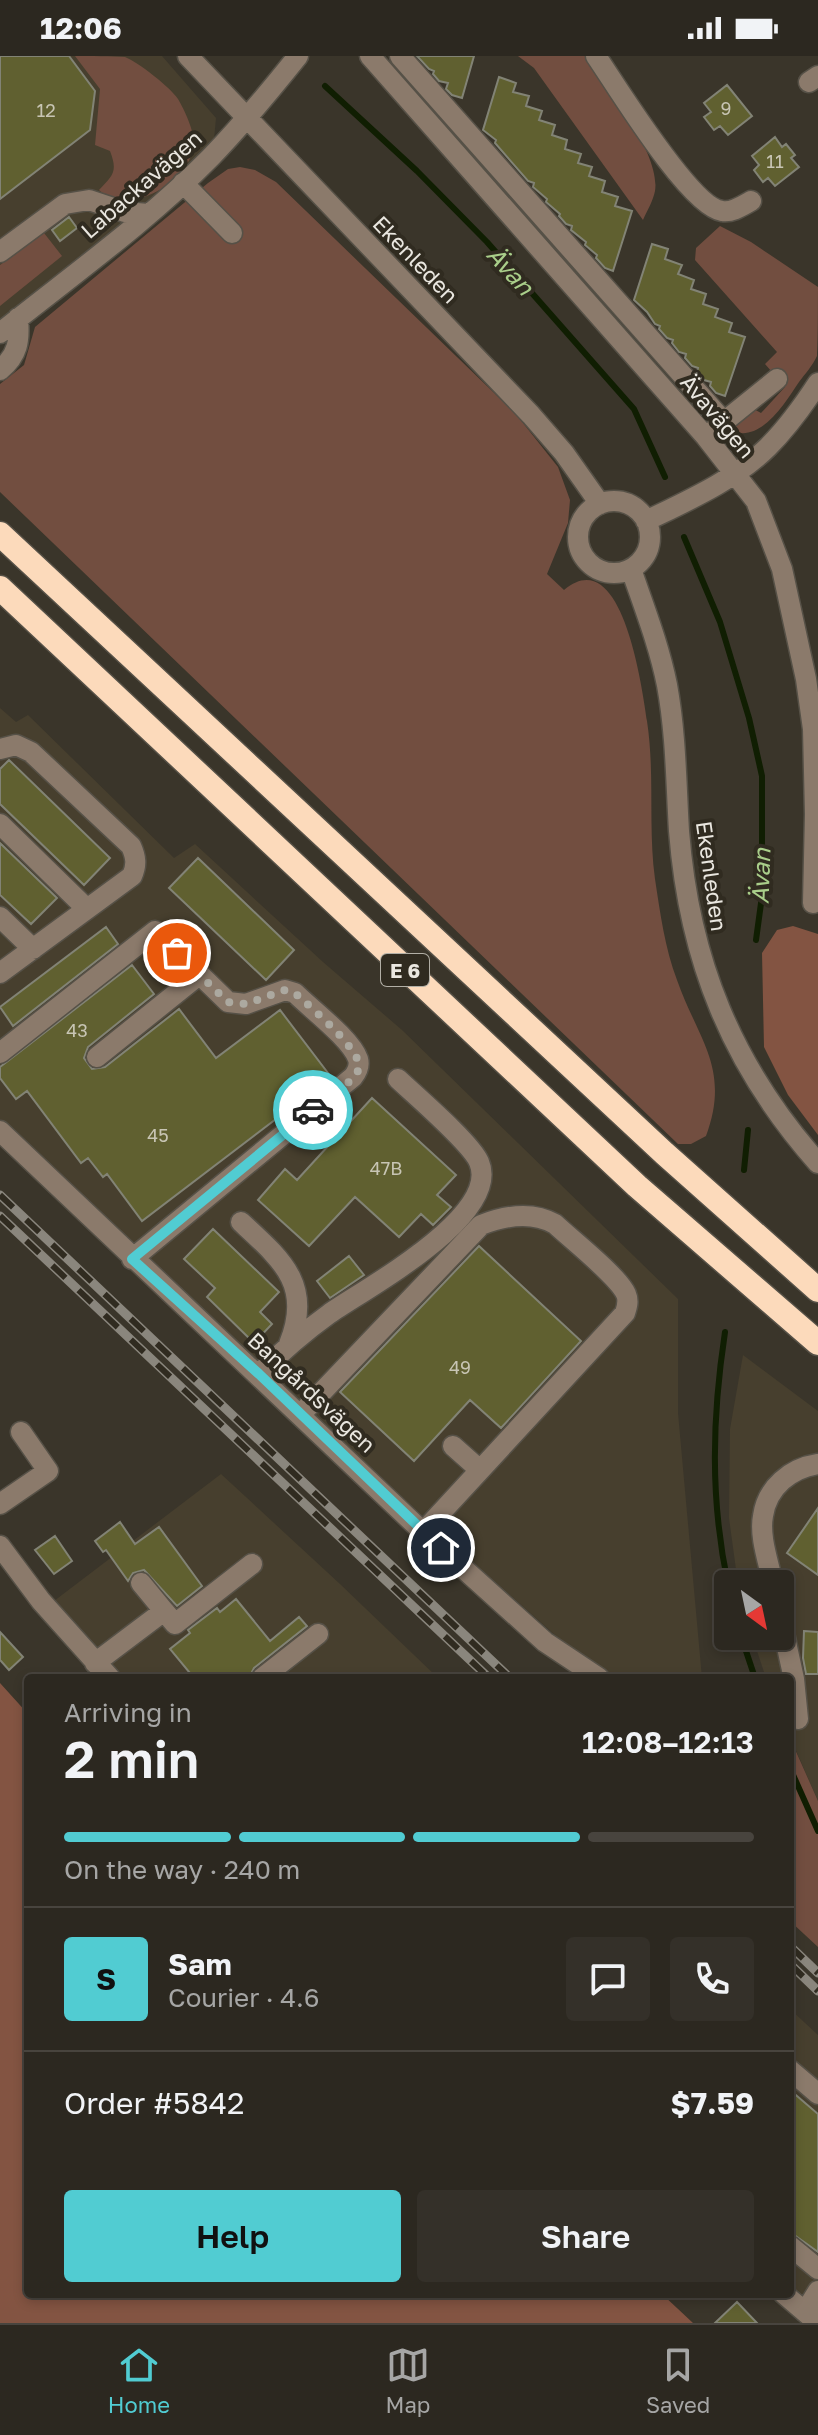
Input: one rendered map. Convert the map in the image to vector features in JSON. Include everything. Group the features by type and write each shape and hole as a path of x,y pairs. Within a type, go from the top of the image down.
{"highway":[{"name":"E 6","path":"0,534 652,1142 818,1290"},
{"name":"E 6","path":"0,588 637,1186 818,1343"}],"street":[{"name":"Ekenleden","path":"188,56 531,415 564,453 600,504"},
{"name":"Labackavägen","path":"0,333 183,183 248,117 298,56"},
{"name":"Ävavägen","path":"370,56 706,437 756,501 782,569 806,679 814,744 813,903"},
{"path":"400,56 724,422"},
{"path":"596,56 672,167 706,203 723,212 751,201"},
{"path":"183,183 232,233"},
{"path":"0,252 65,204 89,200 125,212 148,214"},
{"path":"0,370 11,361 18,346 18,318"},
{"path":"706,437 777,379"},
{"path":"646,521 735,473 767,448 818,383"},
{"path":"626,503 646,521 650,536 647,552 631,569 620,572 599,570 583,556 579,546 580,526 591,509 600,504 626,503"},
{"name":"Ekenleden","path":"631,569 655,635 667,683 676,754 684,880 700,957 715,1003 733,1040 785,1123 818,1163"},
{"path":"0,749 16,745 31,752 131,846 136,856 132,876 0,973"},
{"path":"0,824 87,909"},
{"path":"0,917 33,949"},
{"path":"0,1053 155,931 228,1002 246,1004 285,990 295,993 358,1058 359,1068 353,1077 132,1259"},
{"path":"97,1057 199,975"},
{"path":"259,1374 329,1314 416,1257 471,1204 482,1183 482,1172 474,1153 398,1079"},
{"name":"Bangårdsvägen","path":"0,1131 423,1532 545,1642 593,1674"},
{"path":"296,1411 481,1225 499,1218 531,1216 546,1219 614,1280 625,1292 628,1303 625,1313 423,1532"},
{"path":"241,1222 275,1254 293,1282 298,1322 288,1346"},
{"path":"296,1411 419,1274 416,1257"},
{"path":"0,1504 48,1471 21,1432"},
{"path":"453,1446 480,1470"},
{"path":"770,1570 762,1516 772,1490 803,1466 818,1464"},
{"path":"0,1546 41,1601 106,1674"},
{"path":"141,1583 175,1624 252,1564"},
{"path":"95,1663 164,1611"},
{"path":"267,1674 318,1634"},
{"path":"788,1650 793,1674"},
{"path":"794,1679 802,1720"},
{"path":"794,2073 818,2094"},
{"path":"794,2249 818,2269"},
{"path":"789,2298 811,2317 818,2291"}],"shaded area":[{"path":"0,56 162,56 216,118 214,139 201,157 159,198 0,326"},
{"path":"75,56 125,57 153,75 178,99 190,125 194,146 187,163 167,185 139,199 111,198 99,190 111,177 114,164 110,151 95,145 100,89"},
{"path":"518,56 588,56 631,122 650,159 655,191 643,220 534,68"},
{"path":"240,167 255,170 276,182 515,413 558,467 570,500 568,523 547,574 564,590 584,580 601,585 614,601 625,624 640,679 651,760 653,859 663,930 685,1001 709,1055 715,1091 706,1136 691,1144 678,1144 0,492 0,384 24,365 35,327 208,183 228,169"},
{"path":"720,226 751,242 818,287 817,356 779,411 760,428 750,432 739,433 728,429 748,406 761,413 785,387 765,364 777,352 695,260 696,248"},
{"path":"44,233 62,256 0,306 0,265"},
{"path":"0,708 16,722 28,715 174,858 195,844 402,1030 678,1299 678,1413 702,1674 611,1674 573,1651 457,1548 0,1122"},
{"path":"793,926 818,934 818,1135 788,1095 764,1047 762,953 777,930"},
{"path":"743,1355 818,1411 818,1801 794,1746 794,1674 765,1674 757,1650 794,1650 794,1570 736,1570 729,1518 730,1429"},
{"path":"221,1474 434,1674 118,1674 54,1601"},
{"path":"0,1683 24,1710 24,2298 666,2298 693,2323 0,2323"},
{"path":"794,1747 818,1801 818,1947 794,1925"},
{"path":"794,2013 818,2035 818,2309 794,2289"}],"building":[{"path":"0,56 69,56 95,91 90,130 0,199"},
{"path":"417,56 474,56 462,98 452,95 446,89 448,83 439,81 434,71"},
{"path":"499,77 516,83 513,92 529,96 526,106 542,111 539,120 555,125 552,135 567,140 565,149 581,154 578,163 592,167 589,176 605,181 602,192 618,197 615,206 632,211 613,271 605,268 596,258 597,255 585,245 586,242 571,230 572,226 566,224 546,202 547,199 533,187 534,183 528,181 495,143 496,140 483,130"},
{"path":"727,85 752,116 728,135 720,126 714,130 704,117 711,112 704,103"},
{"path":"775,137 782,147 786,144 795,155 791,158 799,167 775,186 768,178 763,182 754,170 759,165 752,156"},
{"path":"69,217 77,228 60,241 52,230"},
{"path":"652,244 668,249 665,259 682,265 678,274 694,280 691,289 706,294 703,304 718,309 715,317 732,323 729,332 745,337 725,396 716,393 710,386 711,382 704,380 697,372 698,368 685,358 686,354 679,352 673,340 667,338 660,326 634,300"},
{"path":"9,760 110,858 84,885 0,804 0,769"},
{"path":"0,843 57,898 31,924 0,895"},
{"path":"198,858 294,950 266,980 169,888"},
{"path":"106,927 118,944 13,1026 0,1007"},
{"path":"132,965 154,994 88,1047 84,1058 92,1069 105,1067 179,1009 216,1058 280,1010 331,1077 142,1221 107,1174 103,1177 88,1158 81,1163 27,1091 16,1099 0,1078 0,1067"},
{"path":"372,1098 456,1175 437,1195 451,1207 433,1225 421,1214 399,1237 355,1197 309,1246 258,1200 285,1169 297,1180"},
{"path":"213,1229 279,1292 260,1312 272,1324 254,1343 207,1297 215,1288 184,1259"},
{"path":"479,1246 581,1341 501,1428 470,1400 414,1461 340,1392"},
{"path":"349,1256 364,1275 330,1298 317,1281"},
{"path":"818,1508 818,1575 787,1553"},
{"path":"120,1522 135,1544 159,1527 202,1586 177,1606 144,1570 133,1573 128,1581 106,1550 103,1552 95,1541"},
{"path":"55,1536 72,1561 54,1574 35,1550"},
{"path":"236,1599 270,1641 299,1617 307,1626 254,1668 251,1674 191,1674 170,1649 190,1633 188,1630 217,1608 220,1612"},
{"path":"804,1631 818,1632 818,1674 806,1674"},
{"path":"0,1632 23,1657 9,1670 0,1660"},
{"path":"794,2093 818,2114 818,2252 794,2235"},
{"path":"737,2302 757,2323 715,2323"}],"waterway":[{"name":"Ävan","path":"325,86 417,171 487,242 634,409 665,477"},
{"name":"Ävan","path":"684,537 720,622 749,718 762,776 762,896 756,940"},
{"name":"Ävan","path":"744,1170 748,1130"},
{"name":"Ävan","path":"725,1332 717,1396 715,1458 718,1521 725,1570"},
{"name":"Ävan","path":"746,1650 754,1674"},
{"name":"Ävan","path":"794,1777 818,1831"}],"railway":[{"path":"0,1195 506,1674"},
{"path":"0,1216 485,1674"},
{"path":"794,1950 818,1973"},
{"path":"794,1968 818,1991"}],"way so far":[{"path":"177,953 228,1002 246,1004 285,990 295,993 347,1044 358,1058 359,1068 353,1077 313,1110"}],"route":[{"path":"313,1110 132,1259 259,1374 441,1548"}]}
